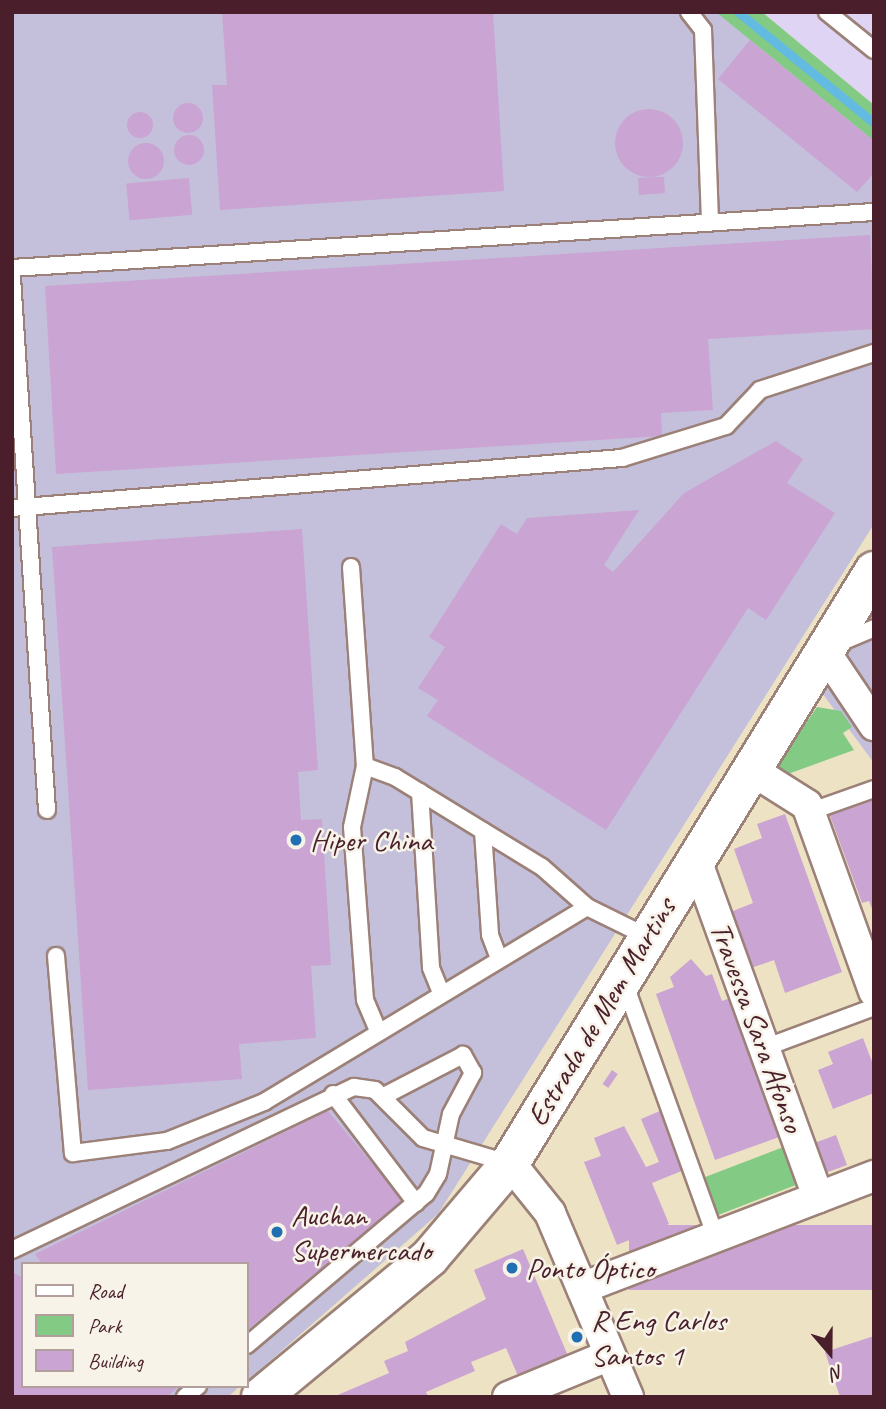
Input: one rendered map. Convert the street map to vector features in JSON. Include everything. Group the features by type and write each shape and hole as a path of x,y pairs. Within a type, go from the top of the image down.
{"street":[{"name":"Estrada de Mem Martins","path":"261,1397 430,1257 510,1163 622,975 874,571"},
{"path":"823,649 874,725"},
{"path":"750,769 809,812 874,991"},
{"name":"Travessa Sara Afonso","path":"695,857 818,1197"},
{"path":"510,1163 550,1213 628,1397"},
{"path":"582,1288 874,1176"},
{"path":"508,1397 610,1355"}],"lane":[{"path":"689,12 703,30 710,222"},
{"path":"827,12 874,50"},
{"path":"12,268 874,212"},
{"path":"12,278 20,508 47,810"},
{"path":"20,508 622,458 726,426 760,390 874,354"},
{"path":"351,567 365,766 352,827 365,1000 378,1030"},
{"path":"823,649 874,628"},
{"path":"365,766 420,792 542,867 587,907 646,936"},
{"path":"809,812 874,789"},
{"path":"420,792 431,968 441,993"},
{"path":"483,831 490,935 499,959"},
{"path":"56,957 73,1153 167,1141 264,1102 378,1030 587,907"},
{"path":"622,975 716,1237"},
{"path":"764,1048 874,1007"},
{"path":"248,1344 416,1203 438,1174 451,1114 473,1073 463,1055 382,1097"},
{"path":"12,1250 333,1094 355,1087 382,1097 413,1132 510,1163"},
{"path":"333,1094 416,1203"}],"shaded area":[{"path":"12,12 717,12 874,139 874,524 438,1214 248,1380 248,1262 21,1262 21,1388 238,1388 228,1397 12,1397"},
{"path":"762,12 874,12 874,105"},
{"path":"874,596 874,763 816,685"}],"green space":[{"path":"716,12 762,12 874,105 874,141"},
{"path":"817,707 841,711 852,727 843,733 854,750 788,774 776,767"},
{"path":"786,1146 800,1183 718,1215 704,1178"}],"building":[{"path":"222,12 493,12 504,191 220,210 212,85 227,85"},
{"path":"750,40 874,141 874,173 857,192 718,79"},
{"path":"188,103 199,107 203,118 199,129 188,133 177,129 173,118 177,107"},
{"path":"649,109 662,111 673,119 681,130 681,156 673,167 662,175 649,177 636,175 625,167 617,156 615,143 617,130 625,119 636,111"},
{"path":"140,112 149,116 153,125 149,134 140,138 131,134 127,125 131,116"},
{"path":"189,135 200,139 204,150 200,161 189,165 178,161 174,150 178,139"},
{"path":"146,143 159,148 164,161 159,174 146,179 133,174 128,161 133,148"},
{"path":"664,177 665,193 639,195 638,178"},
{"path":"189,178 192,215 129,220 126,183"},
{"path":"870,235 874,329 708,339 713,410 661,413 662,436 56,474 45,286"},
{"path":"776,441 803,459 787,483 835,513 766,620 748,608 606,830 427,716 438,700 418,688 445,647 429,637 501,524 517,534 527,518 639,510 604,565 613,572 684,493"},
{"path":"302,529 318,770 298,772 301,820 322,819 331,965 311,966 316,1038 239,1044 242,1079 88,1090 52,547"},
{"path":"874,797 874,914 869,901 862,903 829,813"},
{"path":"785,814 842,972 785,993 774,960 748,969 728,913 753,903 734,849 762,838 757,824"},
{"path":"691,959 706,976 712,974 722,1001 733,997 782,1136 715,1160 656,994 674,987 670,977"},
{"path":"863,1038 874,1067 874,1093 833,1109 818,1070 833,1064 828,1052"},
{"path":"612,1070 618,1074 608,1088 602,1084"},
{"path":"662,1110 684,1170 652,1183 669,1224 617,1245 584,1162 601,1156 594,1138 624,1126 646,1167 659,1162 641,1119"},
{"name":"Auchan Supermercado","path":"328,1111 403,1200 248,1329 248,1262 41,1262 35,1254"},
{"path":"836,1135 847,1165 823,1174 812,1144"},
{"path":"629,1225 874,1225 874,1290 629,1290"},
{"path":"523,1249 568,1356 518,1376 506,1348 471,1362 475,1371 426,1392 428,1397 333,1397 389,1373 384,1361 408,1351 405,1342 486,1299 474,1270"},
{"path":"12,1272 21,1277 21,1388 177,1388 167,1397 12,1397"},
{"path":"874,1336 874,1397 840,1397 825,1352"}],"waterway":[{"path":"738,12 874,123"}],"place":[{"name":"Hiper China","path":"296,840"},
{"name":"Auchan Supermercado","path":"277,1232"},
{"name":"Ponto Óptico","path":"512,1268"},
{"name":"R Eng Carlos Santos 1","path":"577,1337"}]}
